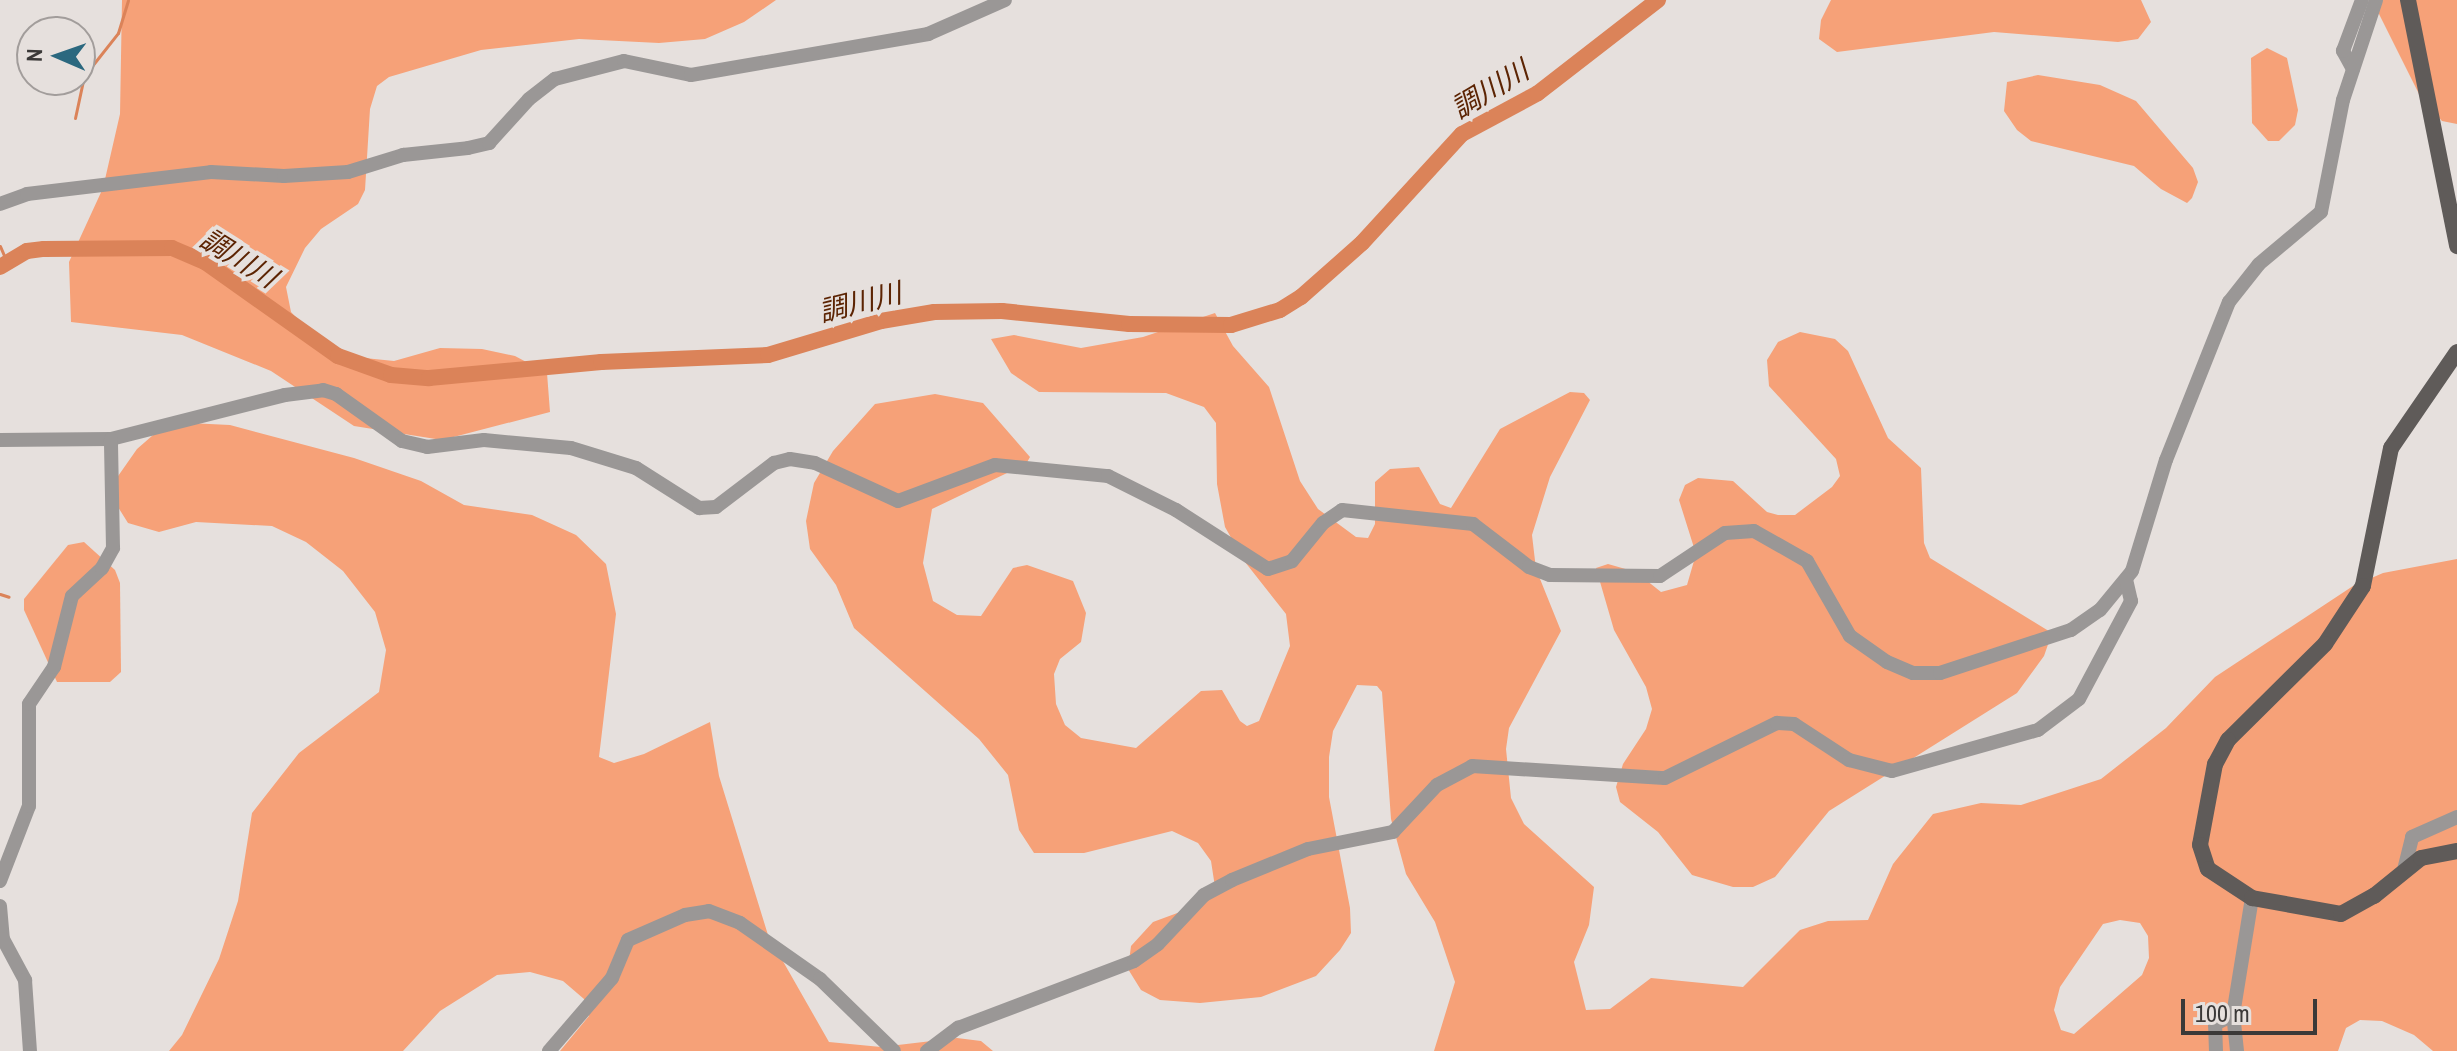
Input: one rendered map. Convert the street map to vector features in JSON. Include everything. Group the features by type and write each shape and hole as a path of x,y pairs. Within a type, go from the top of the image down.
{"main road":[{"path":"2408,0 2457,246"},
{"path":"2457,352 2391,448 2363,586 2345,620 2228,740 2215,764 2200,845 2208,869 2252,898 2341,914 2374,896 2421,858 2457,851"}],"street":[{"path":"0,204 27,194 211,172 284,176 348,172 403,155 468,148 489,143 529,99 555,79 624,61 691,75 928,34 1005,0"},
{"path":"2353,69 2343,51 2362,0"},
{"path":"0,440 111,439 285,395 323,390 336,394 402,441 427,447 484,440 571,448 636,468 699,508 716,507 774,463 790,459 815,463 898,501 995,465 1083,472 1130,485 1268,569 1292,561 1323,523 1342,510 1473,524 1529,567 1550,575 1660,576 1725,533 1754,531 1807,561 1850,636 1887,662 1913,673 1940,673 2052,640 2100,610 2126,580 2143,545 2166,460 2229,302 2259,264 2321,212 2353,69 2376,0"},
{"path":"0,881 29,806 29,704 54,667 72,596 102,568 113,548 111,439"},
{"path":"927,1051 958,1028 1134,961 1158,944 1204,895 1232,880 1308,849 1393,832 1437,785 1472,766 1665,778 1777,723 1794,724 1871,769 1892,771 2038,730 2079,699 2131,601 2126,580"},
{"path":"2404,870 2412,837 2457,817"},
{"path":"2237,1051 2233,1015 2252,898"},
{"path":"0,906 1,932 25,980 30,1051"},
{"path":"549,1051 612,978 628,940 685,915 709,911 740,923 820,979 894,1051"},
{"path":"2216,1051 2215,1024 2233,1015"}],"shaded area":[{"path":"122,0 776,0 744,22 705,39 659,43 579,39 481,50 389,77 377,86 370,109 365,190 358,204 321,229 305,248 286,287 291,312 321,344 345,356 394,361 440,348 482,349 515,356 547,373 550,412 442,440 354,426 271,371 182,335 71,322 69,262 103,188 120,114"},
{"path":"1831,0 2141,0 2151,22 2138,39 2118,42 1994,32 1837,52 1819,39 1821,20"},
{"path":"2372,0 2457,0 2457,124 2442,121 2421,98"},
{"path":"2267,48 2287,58 2298,110 2295,125 2279,141 2268,141 2252,123 2251,58"},
{"path":"2038,75 2100,85 2136,101 2193,168 2198,182 2192,198 2187,203 2161,189 2134,166 2031,141 2017,130 2004,111 2007,82"},
{"path":"1215,313 1233,346 1269,387 1300,481 1318,509 1356,537 1368,538 1375,524 1375,482 1390,469 1419,467 1440,504 1451,508 1500,429 1570,392 1584,393 1590,400 1550,477 1532,535 1536,569 1561,631 1509,728 1506,749 1511,798 1524,824 1594,887 1589,925 1574,962 1586,1010 1610,1009 1651,978 1743,987 1800,930 1828,921 1868,920 1893,864 1933,814 1981,803 2021,805 2101,779 2166,728 2215,677 2353,586 2383,573 2457,559 2457,1051 2433,1051 2414,1035 2382,1021 2360,1020 2346,1028 2338,1051 1434,1051 1455,982 1435,922 1406,874 1391,819 1382,692 1377,686 1357,685 1333,731 1329,757 1329,797 1350,908 1351,933 1340,950 1316,976 1261,997 1200,1003 1160,1000 1141,990 1128,969 1131,946 1153,922 1199,905 1215,887 1211,861 1198,843 1172,831 1084,853 1034,853 1019,830 1008,775 979,739 854,628 836,585 810,549 806,521 814,483 833,451 875,404 935,394 983,403 1030,457 1026,464 932,509 923,563 933,601 957,615 981,616 1013,568 1027,565 1073,581 1086,613 1081,642 1060,659 1054,674 1056,704 1065,725 1081,738 1136,748 1201,691 1222,690 1240,721 1247,726 1259,721 1290,646 1286,614 1245,562 1225,527 1217,484 1216,423 1204,407 1166,393 1039,392 1011,373 991,339 1014,335 1081,348 1143,337","holes":["2120,920 2140,923 2148,936 2149,958 2142,975 2074,1034 2061,1030 2054,1010 2060,987 2103,924"]},
{"path":"1800,332 1835,339 1848,351 1888,438 1921,468 1924,543 1930,558 2052,633 2044,656 2017,693 1829,811 1775,877 1753,887 1733,887 1692,875 1658,832 1620,802 1616,787 1623,764 1646,729 1652,709 1646,687 1614,630 1596,568 1608,564 1636,572 1661,592 1687,585 1696,554 1679,500 1685,485 1698,478 1733,481 1767,512 1778,515 1795,515 1832,487 1840,476 1836,459 1769,386 1767,360 1778,342"},
{"path":"168,422 230,425 354,458 421,481 464,505 532,515 576,535 606,564 616,614 599,757 614,763 644,754 710,722 719,776 768,935 829,1042 881,1047 957,1038 981,1041 993,1051 560,1051 589,1016 584,999 563,981 530,972 497,975 440,1011 403,1051 169,1051 182,1035 219,959 238,901 252,813 299,753 379,692 386,650 375,612 343,571 306,542 272,526 196,522 159,532 128,523 113,499 116,479 137,449"},
{"path":"84,542 115,570 120,583 121,672 110,682 57,682 24,610 24,599 68,545"}],"waterway":[{"path":"75,118 84,76 118,33 128,0"},
{"name":"調川川","path":"0,267 27,251 44,249 172,248 205,262 338,356 391,375 429,378 601,362 768,355 881,321 934,312 1002,311 1129,324 1231,325 1280,310 1301,297 1362,243 1462,134 1538,93 1658,0"},
{"path":"0,246 6,260"},
{"path":"0,594 9,597"}]}
